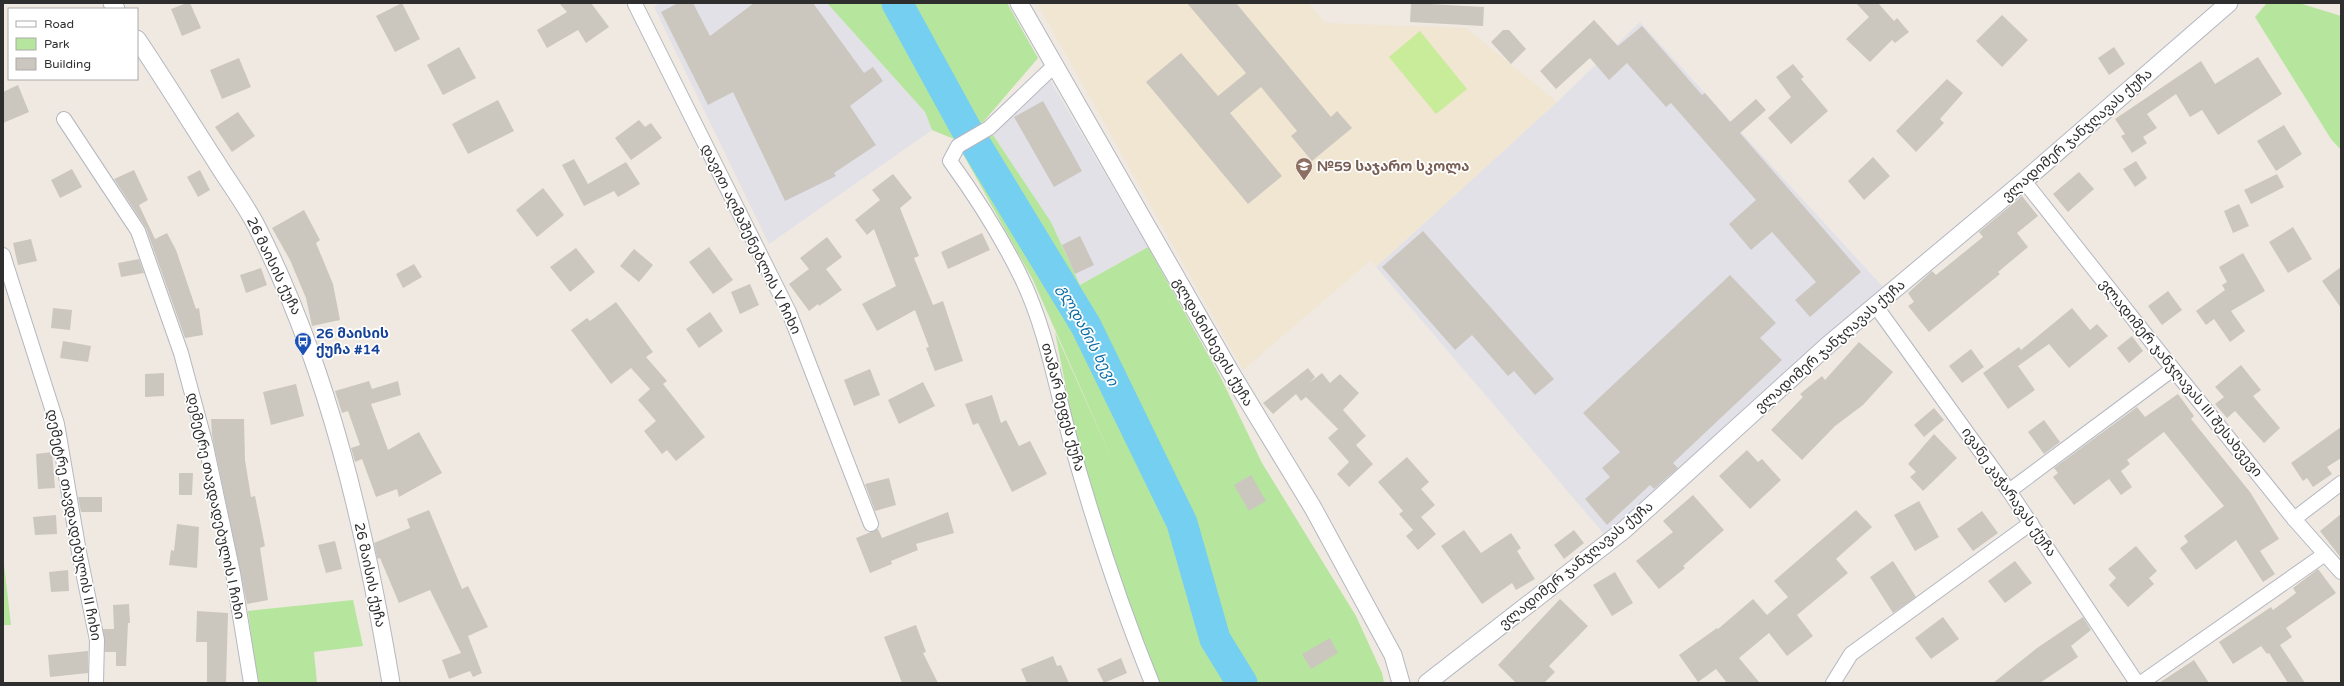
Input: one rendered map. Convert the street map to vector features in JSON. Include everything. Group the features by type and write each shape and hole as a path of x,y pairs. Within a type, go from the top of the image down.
{"street":[{"name":"დავით აღმაშენებლის V ჩიხი","path":"635,3 789,312 871,524"},
{"name":"გლდანისხევის ქუჩა","path":"1018,3 1231,373 1313,508 1393,655 1401,683"},
{"name":"ვლადიმერ ჯანჯღავას ქუჩა","path":"1427,683 1624,530 1828,345 2024,181 2229,3"},
{"name":"26 მაისის ქუჩა","path":"138,41 257,226 299,316 337,437 359,520 375,592 391,683"},
{"name":"თამარ მეფეს ქუჩა","path":"1054,66 989,128 958,146 950,160 979,202 1022,277 1050,354 1070,438 1126,620 1152,683"},
{"name":"დემეტრე თავდადებულის I ჩიხი","path":"64,119 138,231 181,353 209,461 233,573 251,683"},
{"name":"ვლადიმერ ჯანჯღავას III შესახვევი","path":"2024,181 2294,519 2341,572"},
{"name":"დემეტრე თავდადებულის II ჩიხი","path":"3,255 57,424 79,552 97,640 96,683"},
{"name":"ივანე კაჭარავას ქუჩა","path":"1875,305 2009,491 2138,683"},
{"path":"2009,491 2173,369"},
{"path":"2294,519 2341,483"},
{"path":"1833,683 1851,654 2031,523"},
{"path":"2141,683 2325,554"}],"shaded area":[{"path":"660,3 827,3 925,112 932,130 769,244 654,7"},
{"name":"№59 საჯარო სკოლა","path":"1037,3 1308,3 1325,23 1466,28 1557,102 1376,267 1371,260 1243,370"},
{"path":"1640,22 1883,287 1605,535 1376,267 1557,102"},
{"path":"1050,80 1148,247 1080,285 1051,222 993,135"}],"green space":[{"path":"827,3 1007,3 1038,58 984,121 954,139 932,130 925,112"},
{"path":"2267,3 2299,3 2341,16 2341,150 2331,139 2255,17"},
{"path":"1420,31 1467,89 1436,114 1389,57"},
{"path":"993,135 1051,222 1080,285 1148,247 1220,376 1262,463 1356,616 1382,673 1384,683 1159,683 1126,601 1075,434 1055,332 1116,468 1033,280 963,154"},
{"path":"3,556 11,625 3,625"},
{"path":"353,600 363,646 314,652 317,683 257,683 248,611"}],"building":[{"path":"190,3 201,28 182,36 171,9"},
{"path":"402,3 420,39 395,52 376,16"},
{"path":"559,3 591,3 609,27 586,43 578,30 547,48 537,30 567,12"},
{"path":"678,3 693,3 710,36 754,3 813,3 864,73 873,67 883,81 850,106 876,145 834,173 836,176 785,201 733,92 708,105 661,12"},
{"path":"1187,3 1236,3 1331,117 1337,111 1352,128 1312,161 1291,136 1297,131 1261,87 1230,113 1282,176 1248,204 1146,82 1181,53 1218,96 1246,73"},
{"path":"1411,3 1484,7 1483,26 1410,22"},
{"path":"1856,3 1878,3 1894,21 1897,18 1909,32 1895,43 1892,40 1870,62 1846,39 1869,17"},
{"path":"2002,15 2028,40 2002,67 1976,41"},
{"path":"1594,20 1618,46 1642,26 1702,95 1705,93 1730,122 1756,99 1766,110 1740,133 1861,272 1810,317 1795,300 1816,282 1772,232 1751,250 1729,224 1756,200 1671,103 1666,107 1627,63 1609,80 1590,58 1556,89 1540,71"},
{"path":"1503,30 1509,30 1526,49 1511,64 1491,42"},
{"path":"459,47 476,78 443,95 427,65"},
{"path":"2114,47 2125,64 2109,75 2098,58"},
{"path":"2258,57 2282,94 2218,135 2202,110 2190,117 2176,94 2147,114 2157,128 2143,137 2147,143 2132,153 2121,136 2125,134 2115,119 2201,61 2215,84"},
{"path":"239,58 251,87 222,99 210,70"},
{"path":"1793,64 1804,77 1801,79 1828,111 1791,144 1768,118 1791,97 1776,77"},
{"path":"1947,79 1963,93 1940,119 1944,123 1916,152 1896,131"},
{"path":"18,85 29,112 3,123 3,92"},
{"path":"498,100 514,131 468,154 452,124"},
{"path":"1043,101 1082,171 1054,187 1014,117"},
{"path":"238,112 255,136 232,152 215,127"},
{"path":"639,120 645,127 651,123 662,138 631,160 615,138"},
{"path":"2284,125 2302,154 2276,171 2257,141"},
{"path":"1873,157 1890,176 1864,200 1848,181"},
{"path":"574,159 588,184 626,162 640,184 618,197 614,191 584,206 562,165"},
{"path":"2136,161 2147,178 2135,187 2123,169"},
{"path":"72,169 82,187 60,198 51,180"},
{"path":"134,170 148,200 139,205 155,239 167,233 176,250 196,309 199,308 203,335 185,338 146,228 114,179"},
{"path":"200,170 210,190 198,197 187,177"},
{"path":"2079,172 2094,189 2068,212 2053,194"},
{"path":"893,174 912,198 900,208 919,256 914,258 933,305 943,301 963,361 935,371 926,348 929,347 915,310 877,331 862,304 896,286 874,229 867,235 855,220 880,200 872,190"},
{"path":"2277,174 2284,187 2251,204 2244,190"},
{"path":"543,188 564,215 537,237 516,210"},
{"path":"2022,196 2038,216 2017,233 2028,247 1998,272 2000,274 1929,332 1908,306 1914,302 1908,293 1932,271 1936,275 1983,237 1979,232"},
{"path":"2239,204 2249,226 2233,233 2224,211"},
{"path":"304,210 320,240 316,243 333,284 340,320 312,326 306,298 290,260 272,228"},
{"path":"2293,227 2312,259 2288,273 2269,242"},
{"path":"1423,231 1554,379 1535,395 1514,371 1508,376 1472,335 1455,350 1382,267"},
{"path":"982,233 990,250 948,269 941,252"},
{"path":"1080,236 1094,265 1075,274 1062,245"},
{"path":"827,237 842,257 826,269 842,290 809,311 789,284 809,269 800,258"},
{"path":"31,239 37,261 18,265 13,243"},
{"path":"709,247 733,280 713,294 689,262"},
{"path":"576,248 595,272 570,292 550,267"},
{"path":"634,249 653,265 639,282 620,266"},
{"path":"2243,253 2265,291 2231,311 2245,331 2230,342 2214,319 2206,325 2196,311 2225,290 2222,285 2227,282 2219,267"},
{"path":"139,259 144,273 121,277 118,263"},
{"path":"414,264 422,277 403,288 396,274"},
{"path":"2341,267 2341,308 2322,281"},
{"path":"261,268 267,285 246,293 240,275"},
{"path":"1730,275 1776,323 1760,338 1782,360 1673,463 1678,468 1654,489 1650,485 1607,525 1585,499 1610,477 1602,468 1620,452 1583,413"},
{"path":"750,284 759,305 740,314 731,292"},
{"path":"2168,291 2182,310 2162,325 2148,306"},
{"path":"616,302 653,352 646,357 667,381 663,384 705,437 676,461 667,450 662,454 644,431 656,421 638,400 650,389 631,368 611,384 571,330 587,318 590,321"},
{"path":"53,308 72,310 70,330 51,328"},
{"path":"2072,308 2090,330 2097,324 2108,336 2069,368 2049,344 2018,366 2035,390 2008,409 1983,373 2019,347 2021,350"},
{"path":"710,312 723,331 699,348 686,329"},
{"path":"2132,336 2143,351 2129,363 2117,348"},
{"path":"63,341 91,346 88,362 60,358"},
{"path":"1859,342 1893,372 1863,405 1835,426 1802,460 1771,430 1803,397 1800,394 1822,376 1825,380"},
{"path":"1971,349 1984,367 1962,383 1949,366"},
{"path":"2241,365 2261,390 2253,396 2280,428 2264,443 2235,411 2227,418 2215,404 2224,397 2215,387"},
{"path":"1308,368 1315,377 1309,383 1322,373 1330,383 1340,374 1359,393 1343,410 1366,436 1356,445 1373,464 1349,487 1337,474 1349,462 1328,438 1338,429 1306,397 1301,401 1296,394 1273,414 1263,403"},
{"path":"870,369 880,395 854,406 844,380"},
{"path":"164,373 164,396 145,397 145,374"},
{"path":"369,381 372,389 398,381 401,395 371,404 388,450 419,432 442,473 399,497 397,489 376,497 362,459 355,462 351,448 360,445 348,411 342,413 335,391"},
{"path":"923,382 935,406 899,424 888,400"},
{"path":"296,384 304,416 271,425 263,392"},
{"path":"2178,394 2194,416 2191,419 2250,492 2279,539 2260,551 2275,574 2263,582 2236,540 2196,570 2180,548 2188,542 2184,536 2224,506 2164,432 2127,460 2130,464 2121,471 2132,487 2121,495 2109,479 2074,505 2053,477 2058,473 2054,468 2137,407 2145,417"},
{"path":"992,395 1001,423 1006,420 1019,446 1030,441 1047,474 1012,492 978,423 973,425 965,404"},
{"path":"1934,408 1944,420 1924,437 1914,425"},
{"path":"211,419 244,419 245,460 251,497 255,496 265,546 260,548 268,600 247,604 212,435"},
{"path":"2044,420 2060,442 2044,454 2028,432"},
{"path":"2341,427 2341,458 2327,467 2332,474 2313,487 2307,478 2303,481 2291,463"},
{"path":"1934,434 1957,458 1923,491 1910,477 1916,472 1908,464"},
{"path":"1747,450 1758,462 1762,459 1781,480 1750,509 1719,476"},
{"path":"52,452 55,488 38,489 36,454"},
{"path":"1407,457 1429,482 1421,489 1435,505 1421,517 1436,534 1418,550 1406,536 1413,530 1399,514 1403,511 1378,482"},
{"path":"179,473 193,473 192,495 179,495"},
{"path":"1251,475 1266,501 1249,511 1234,485"},
{"path":"889,478 896,505 875,511 865,484"},
{"path":"1693,495 1724,530 1683,566 1685,568 1659,589 1636,561 1673,532 1663,521"},
{"path":"78,497 102,497 102,512 81,512"},
{"path":"1919,501 1939,537 1915,551 1894,515"},
{"path":"429,510 462,589 468,586 488,627 468,636 482,673 473,677 470,671 449,679 442,660 461,653 430,590 399,603 380,558 378,559 377,557 374,543 410,528 407,519"},
{"path":"1856,510 1872,527 1836,559 1848,573 1797,615 1813,636 1787,656 1769,633 1739,658 1760,683 1727,683 1716,669 1698,682 1679,655 1717,628 1718,629 1753,599 1767,615 1788,597 1774,581"},
{"path":"1982,511 1998,533 1973,551 1957,529"},
{"path":"948,512 954,533 916,544 918,550 891,561 892,564 870,573 856,538 878,529 882,538"},
{"path":"2341,514 2341,558 2320,531"},
{"path":"56,515 57,534 35,535 33,517"},
{"path":"177,524 199,527 197,568 169,565 171,550 174,551"},
{"path":"1464,530 1481,553 1511,533 1521,548 1517,551 1535,579 1516,590 1512,583 1482,604 1441,546"},
{"path":"1574,530 1584,543 1564,559 1554,545"},
{"path":"335,541 342,569 326,573 318,545"},
{"path":"2136,546 2157,571 2149,578 2154,584 2128,607 2109,585 2116,578 2108,569"},
{"path":"1893,561 1916,597 1893,613 1870,577"},
{"path":"2015,561 2032,583 2005,603 1988,581"},
{"path":"2318,569 2336,593 2286,628 2292,637 2280,645 2305,683 2288,683 2269,653 2267,654 2261,646 2233,664 2219,642 2271,607 2273,610 2296,593 2293,588"},
{"path":"68,570 69,591 51,592 49,572"},
{"path":"1615,572 1633,603 1612,616 1593,585"},
{"path":"1560,599 1588,626 1549,666 1555,672 1544,683 1516,683 1498,665"},
{"path":"129,604 130,623 128,623 126,666 116,666 116,652 105,652 103,629 114,629 113,605"},
{"path":"197,611 228,613 226,683 207,683 207,642 196,642"},
{"path":"1943,617 1959,639 1931,659 1915,638"},
{"path":"2083,617 2091,630 2071,646 2078,657 2040,683 1993,683 2037,648"},
{"path":"916,625 926,652 923,653 938,683 902,683 884,637"},
{"path":"1330,638 1338,653 1311,669 1302,654"},
{"path":"88,651 88,673 50,677 48,655"},
{"path":"1053,656 1057,666 1061,665 1069,683 1027,683 1021,669"},
{"path":"1121,658 1127,673 1104,683 1097,669"},
{"path":"2194,660 2209,683 2159,683"}],"waterway":[{"name":"გლდანის ხევი","path":"897,3 965,127 1086,326 1182,523 1215,639 1242,683"}],"place":[{"name":"№59 საჯარო სკოლა","path":"1304,181"},
{"name":"26 მაისის ქუჩა #14","path":"303,356"}]}
